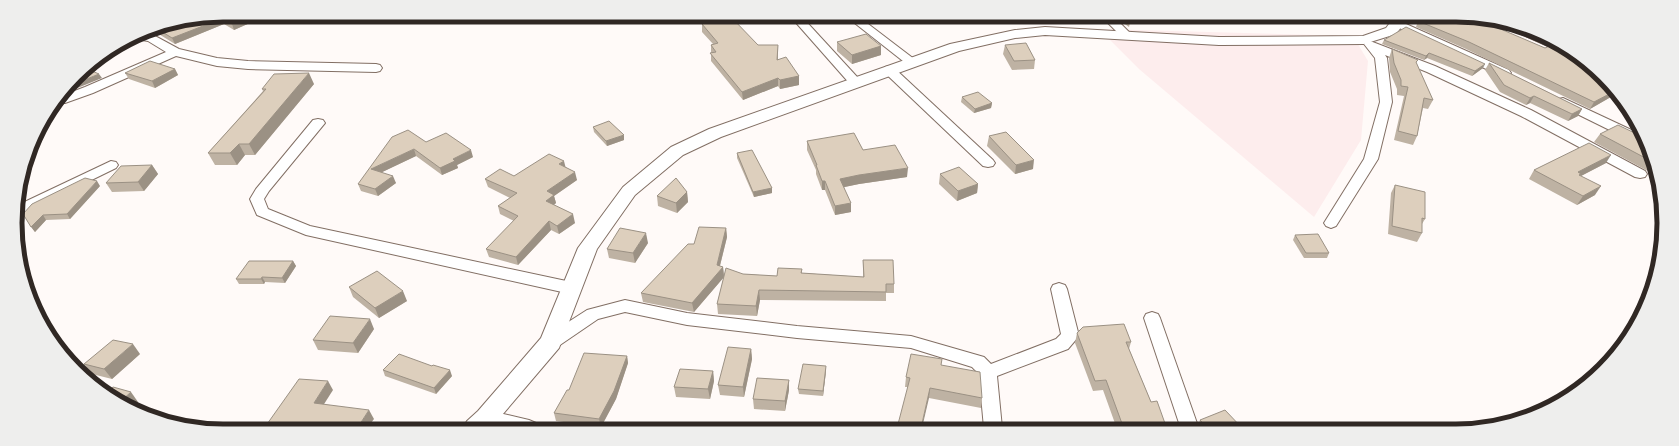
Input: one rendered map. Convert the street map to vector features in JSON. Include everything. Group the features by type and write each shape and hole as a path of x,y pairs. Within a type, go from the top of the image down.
{"street":[{"path":"801,22 855,82"},
{"path":"859,22 912,62"},
{"path":"1113,22 1126,35"},
{"path":"1369,43 1391,31 1401,22"},
{"path":"1404,22 1517,79"},
{"path":"551,342 588,248 629,191 677,151 715,133 955,47 1015,34 1044,31 1219,41 1369,43 1431,69 1526,113 1640,174"},
{"path":"145,37 151,38 175,52 217,62 248,65 376,68"},
{"path":"1331,223 1371,159 1386,102 1381,58 1369,43"},
{"path":"66,98 89,90 175,52"},
{"path":"889,70 988,163"},
{"path":"1552,96 1638,139"},
{"path":"318,123 263,189 257,199 262,212 306,230 571,288"},
{"path":"22,209 111,165"},
{"path":"988,372 1062,344 1070,336 1059,289"},
{"path":"480,423 551,342 593,314 625,306 686,319 797,332 911,342 978,362 988,372 993,424"},
{"path":"1152,318 1189,424"}],"shaded area":[{"path":"1099,29 1353,36 1368,61 1361,140 1314,217 1139,69"}],"building":[{"path":"213,22 172,38 162,32 184,26"},
{"path":"710,22 736,22 758,45 778,45 777,60 786,57 799,76 780,80 778,78 742,92 710,53 716,52 711,45 718,43 702,24"},
{"path":"1420,22 1469,22 1492,26 1545,48 1550,46 1568,56 1589,72 1610,94 1594,102 1469,42"},
{"path":"1406,27 1485,64 1475,71 1429,53 1426,56 1384,40"},
{"path":"866,34 881,46 852,55 837,42"},
{"path":"1026,43 1035,60 1014,61 1005,45"},
{"path":"1392,49 1418,60 1416,62 1433,100 1424,98 1417,136 1398,131 1408,87 1401,86 1401,80 1394,63"},
{"path":"150,61 175,69 152,81 125,73"},
{"path":"1489,63 1582,109 1572,114 1534,96 1530,98 1504,85"},
{"path":"92,71 99,74 80,82"},
{"path":"309,73 249,144 239,144 230,153 208,153 266,89 262,89 274,74"},
{"path":"978,92 992,103 975,109 962,97"},
{"path":"609,121 624,135 606,141 593,127"},
{"path":"1618,125 1636,133 1646,158 1600,134"},
{"path":"408,130 426,142 446,133 471,150 453,159 455,161 440,168 414,149 371,169 393,176 375,189 358,184 392,137"},
{"path":"1006,132 1034,160 1016,165 989,136"},
{"path":"854,133 863,150 895,145 908,168 840,179 851,203 835,206 825,181 822,181 807,141"},
{"path":"1589,143 1611,155 1578,172 1581,174 1579,175 1601,186 1583,196 1534,170"},
{"path":"752,150 772,188 753,192 737,153"},
{"path":"549,154 564,161 559,164 575,172 547,191 554,195 546,201 573,214 557,226 549,221 516,257 486,249 518,216 498,206 517,193 485,179 500,169 514,176"},
{"path":"152,165 138,182 106,183 121,166"},
{"path":"959,167 978,184 958,191 940,174"},
{"path":"85,178 97,181 67,214 43,215 31,227 23,214 32,204"},
{"path":"676,178 687,192 676,203 657,196"},
{"path":"1395,185 1425,192 1425,219 1422,218 1422,233 1392,226"},
{"path":"699,227 726,228 717,265 723,267 692,303 641,293 688,244 694,244"},
{"path":"620,228 646,233 633,253 607,249"},
{"path":"1318,234 1329,253 1306,253 1295,235"},
{"path":"863,260 893,260 894,284 886,284 886,292 759,290 756,306 717,304 726,268 743,274 777,276 778,268 802,269 801,273 864,277"},
{"path":"249,261 293,261 282,278 262,277 261,279 236,279"},
{"path":"377,271 403,291 375,308 349,287"},
{"path":"330,316 370,319 353,343 313,340"},
{"path":"1124,324 1131,342 1126,342 1151,402 1157,401 1165,424 1122,424 1106,380 1095,381 1077,333 1083,327"},
{"path":"113,340 133,344 104,369 84,364"},
{"path":"728,347 751,349 743,387 718,385"},
{"path":"584,353 627,356 614,391 599,419 554,413 567,390 569,390"},
{"path":"399,354 432,366 450,370 434,388 383,370"},
{"path":"911,354 942,359 941,365 980,372 982,398 930,388 922,424 898,424 910,378 906,377"},
{"path":"803,364 826,366 823,391 798,389"},
{"path":"680,369 713,371 708,389 674,387"},
{"path":"757,378 789,380 785,401 753,399"},
{"path":"299,379 328,381 314,403 369,410 360,424 267,424"},
{"path":"113,387 131,392 124,398 110,389"},
{"path":"1225,410 1238,424 1204,424 1200,420"}]}
